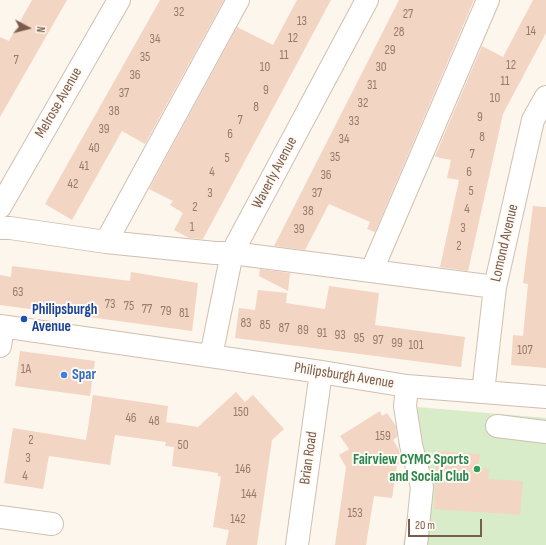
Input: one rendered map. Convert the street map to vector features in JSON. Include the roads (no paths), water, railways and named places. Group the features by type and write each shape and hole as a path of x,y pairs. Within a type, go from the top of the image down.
{"street":[{"name":"Melrose Avenue","path":"0,207 119,0"},
{"path":"106,242 238,0"},
{"name":"Waverly Avenue","path":"211,356 232,254 367,0"},
{"path":"372,270 488,0"},
{"name":"Lomond Avenue","path":"483,392 495,286 533,120 546,98"},
{"path":"0,228 10,228 106,242 232,254 372,270 495,286"},
{"name":"Philipsburgh Avenue","path":"1,333 211,356 407,386 546,398"},
{"name":"Brian Road","path":"297,545 321,372"},
{"path":"407,386 405,406 411,445 422,487 416,545"},
{"path":"497,426 546,432"},
{"path":"0,517 52,524"}],"place":[{"name":"Philipsburgh Avenue","path":"24,319"},
{"name":"Spar","path":"64,375"},
{"name":"Fairview CYMC Sports and Social Club","path":"477,469"}]}
